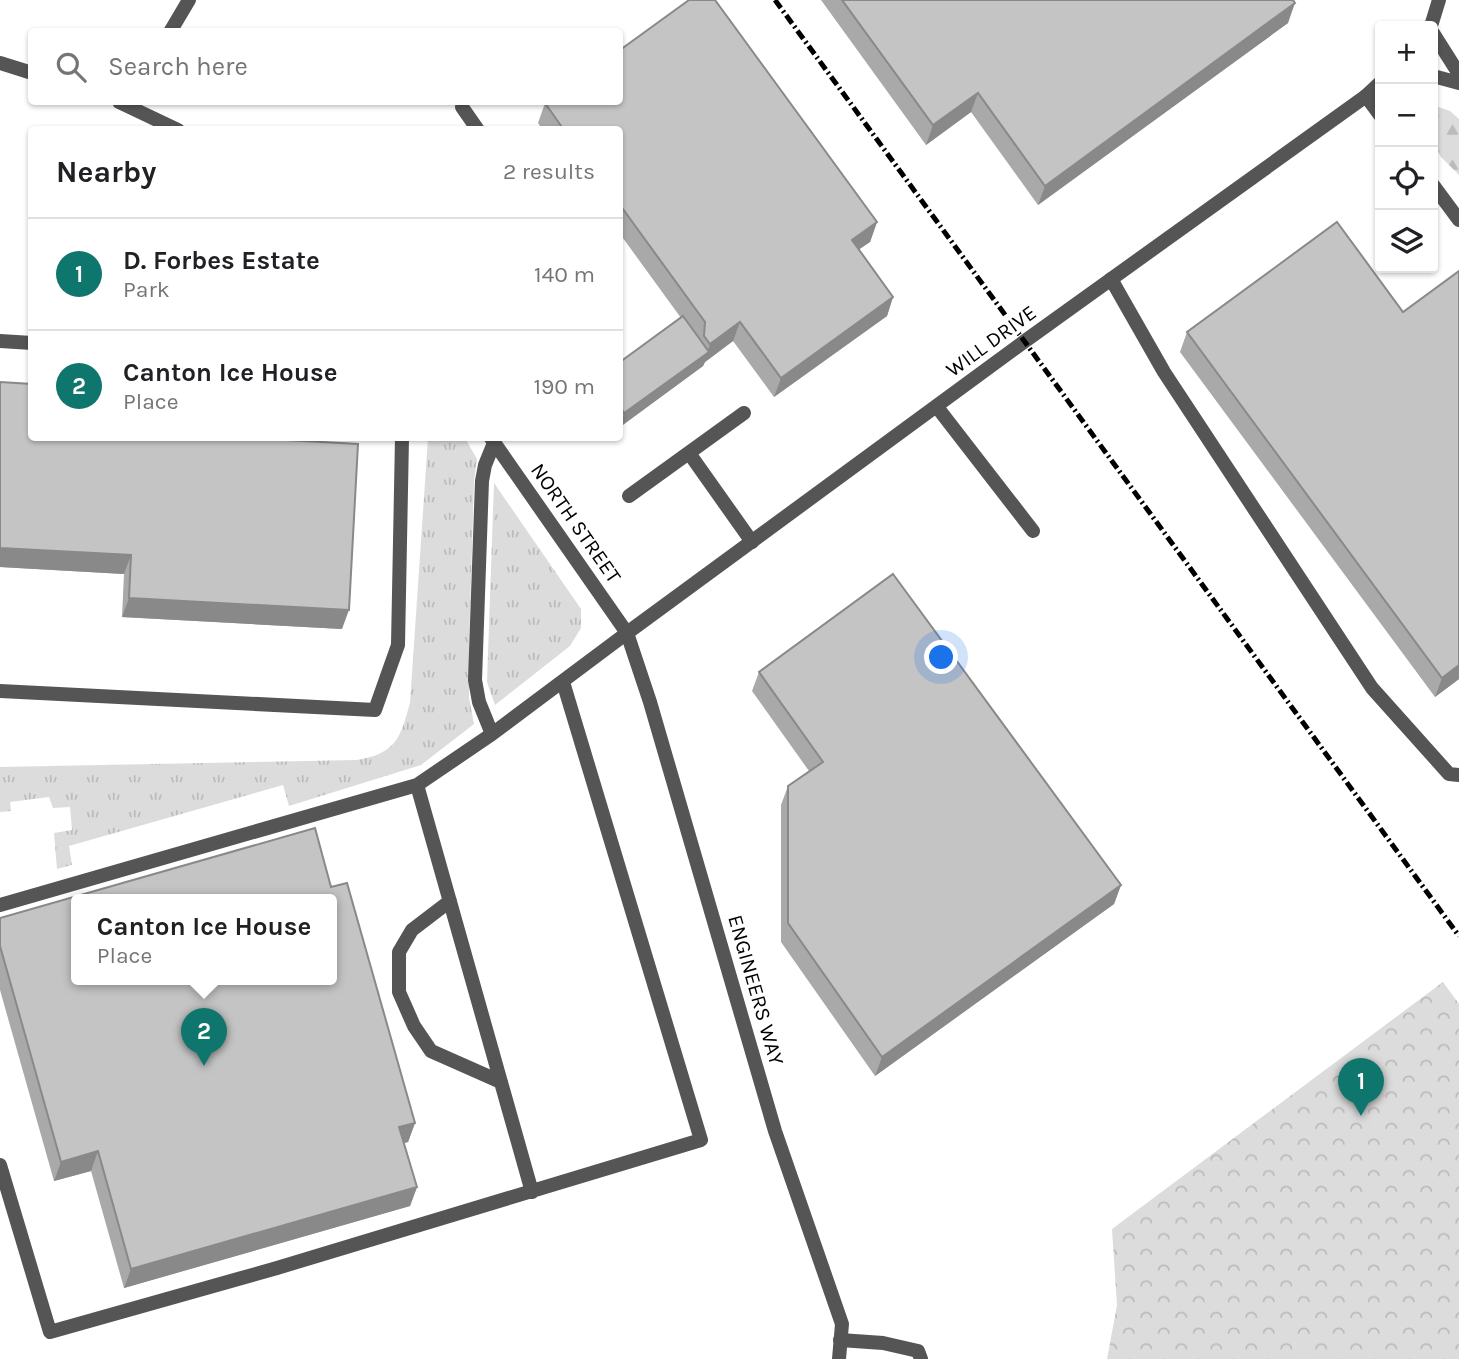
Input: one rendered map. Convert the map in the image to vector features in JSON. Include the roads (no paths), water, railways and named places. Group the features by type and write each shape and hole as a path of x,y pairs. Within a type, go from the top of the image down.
{"street":[{"path":"172,28 189,0"},
{"path":"1432,21 1438,0"},
{"path":"1438,41 1459,74"},
{"path":"0,63 28,72"},
{"path":"1438,77 1459,83"},
{"name":"WILL DRIVE","path":"0,905 417,785 492,734 1379,84"},
{"path":"1366,96 1375,108"},
{"path":"129,105 166,126"},
{"path":"462,107 475,126"},
{"path":"1438,192 1459,220"},
{"path":"1111,279 1164,372 1372,688 1449,774 1459,775"},
{"path":"0,341 28,343"},
{"path":"937,407 1033,531"},
{"path":"629,496 744,413"},
{"path":"0,691 374,710 398,645 402,441"},
{"path":"492,734 479,702 475,680 482,481 493,441"},
{"name":"NORTH STREET","path":"494,441 627,633"},
{"path":"689,453 752,542"},
{"name":"ENGINEERS WAY","path":"627,633 650,702 775,1131 842,1324 839,1359"},
{"path":"0,1166 50,1332 277,1268 701,1140 563,682"},
{"path":"417,785 533,1192"},
{"path":"450,901 412,930 399,952 399,992 414,1026 431,1051 501,1082"},
{"path":"840,1340 884,1343 918,1351 921,1359"}],"railway":[{"path":"775,0 1459,936"}],"place":[{"name":"Canton Ice House","path":"204,1066"},
{"name":"D. Forbes Estate","path":"1361,1116"}]}
